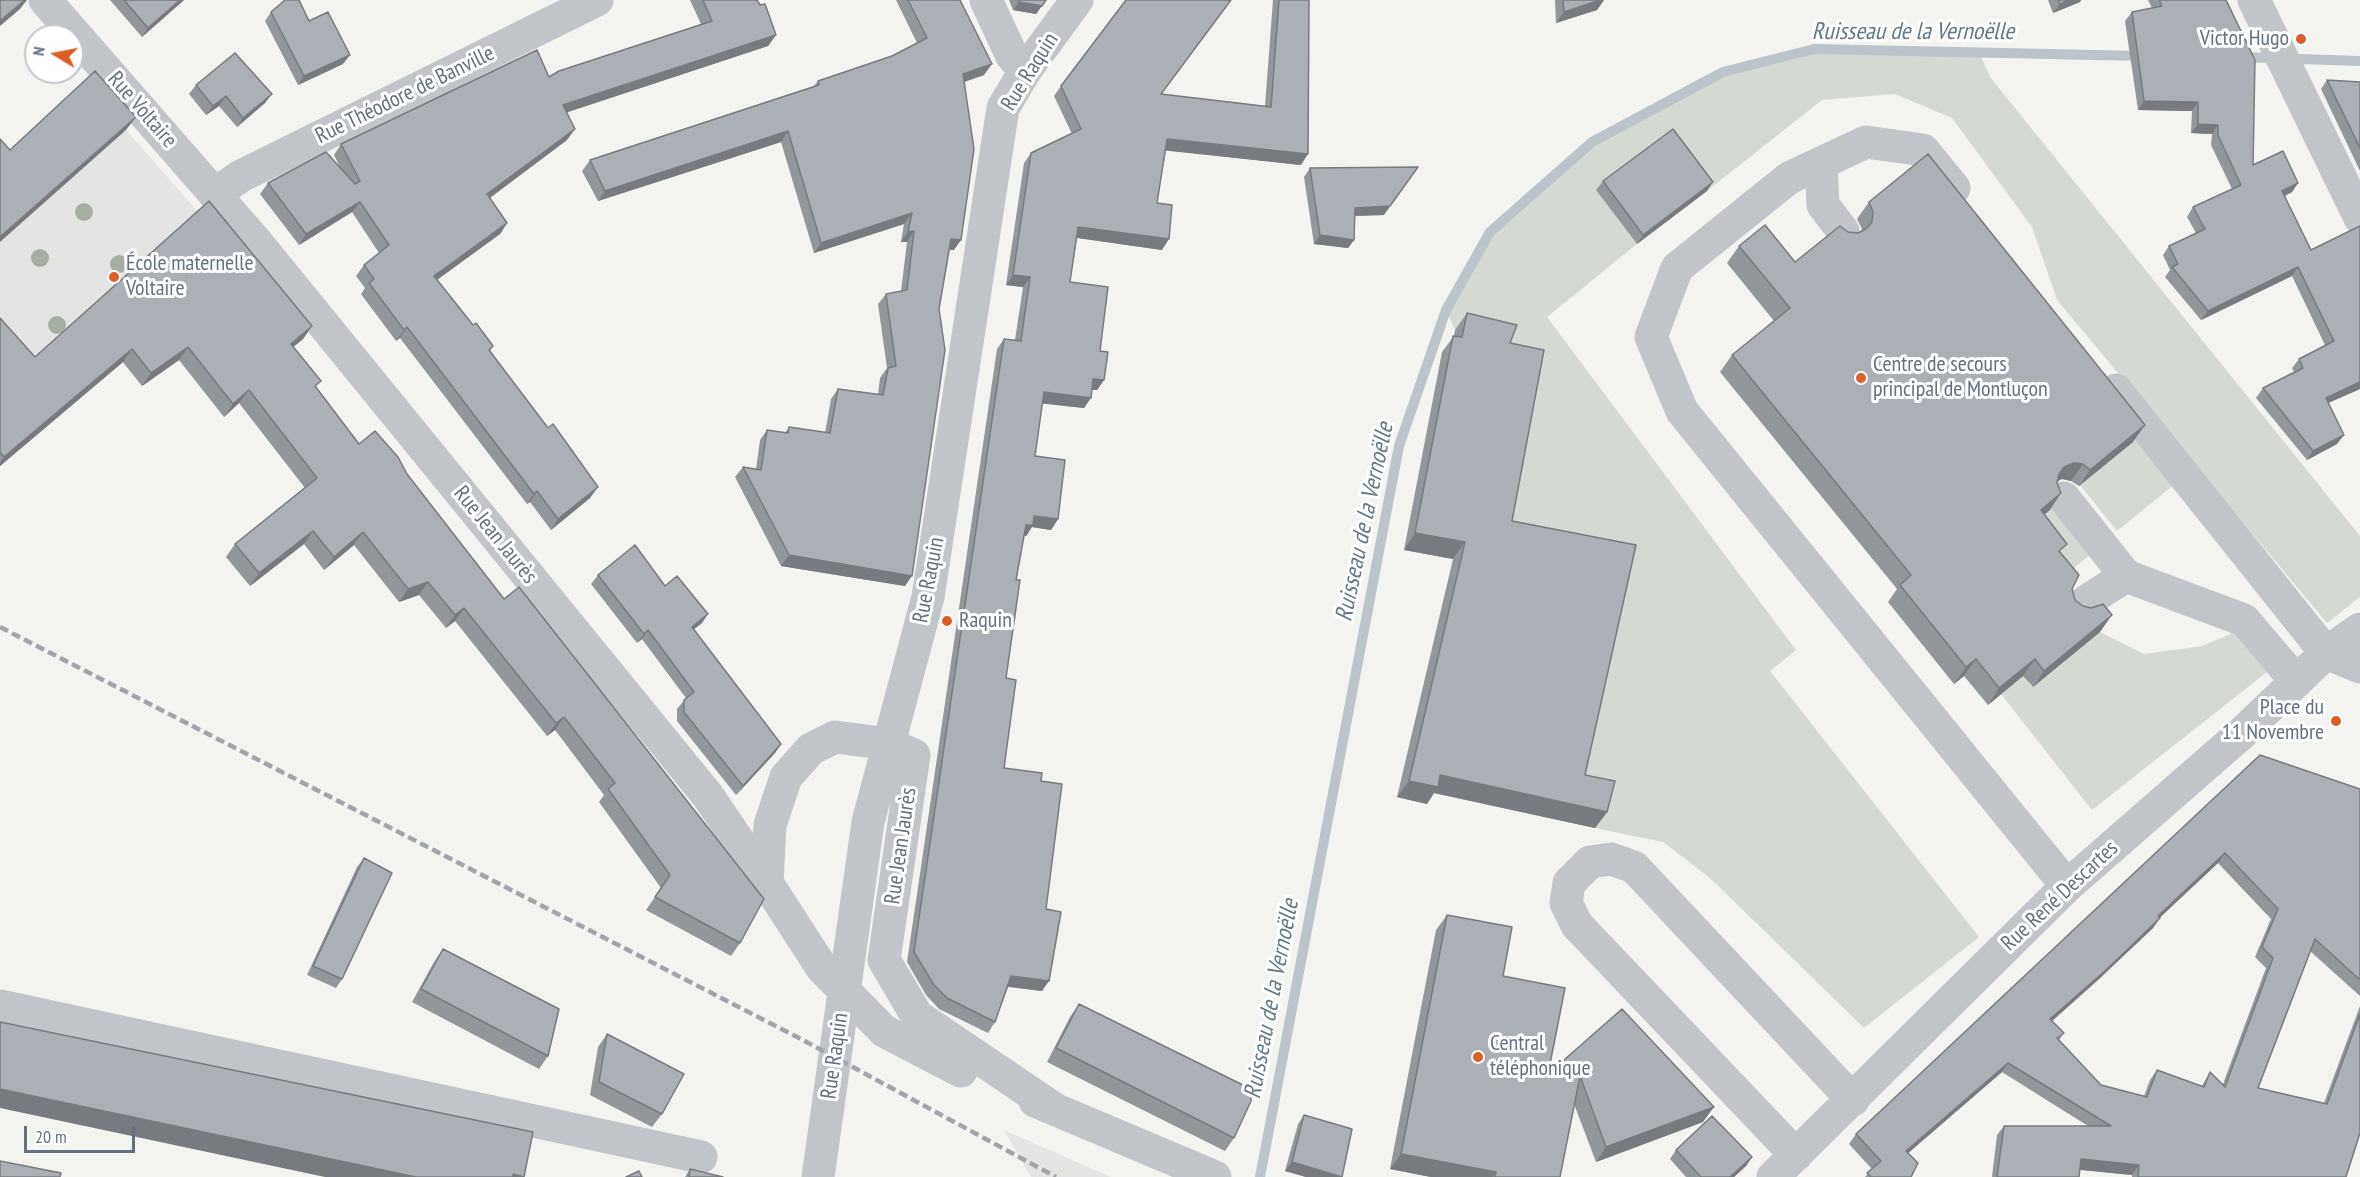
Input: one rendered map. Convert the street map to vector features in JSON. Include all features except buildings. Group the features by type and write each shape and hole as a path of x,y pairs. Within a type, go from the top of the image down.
{"street":[{"name":"Rue Voltaire","path":"45,0 216,193"},
{"name":"Rue Théodore de Banville","path":"216,193 241,176 597,0"},
{"path":"986,0 1012,56 1025,71"},
{"name":"Rue Raquin","path":"818,1177 868,822 928,597 1003,108 1025,71 1077,0"},
{"path":"2254,0 2360,218"},
{"path":"1975,214 1923,150 1866,142 1789,178 1677,268 1651,337 1682,411 2067,886"},
{"path":"1821,163 1823,205 1843,231"},
{"name":"Rue Jean Jaurès","path":"216,193 708,796 822,968 884,1031 961,1071 1215,1177"},
{"path":"2100,370 2326,653 2360,667"},
{"path":"2064,498 2126,576 2244,620 2296,681"},
{"path":"2079,606 2126,576"},
{"name":"Rue René Descartes","path":"1773,1177 2067,886 2241,734 2326,653 2360,629"},
{"name":"Rue Jean Jaurès","path":"767,883 770,825 786,777 810,749 835,737 889,744 914,755 884,960 917,1016 1056,1110"},
{"path":"1796,1155 1577,925 1566,903 1569,883 1590,862 1611,859 1634,867 1853,1100"},
{"path":"0,1006 701,1157"}],"shaded area":[{"path":"1814,49 1980,54 1990,77 2360,536 2360,597 2327,623 2057,300 2032,227 1952,118 1895,94 1822,100 1707,191 1666,138 1597,190 1637,244 1547,317 1796,650 1770,671 1979,937 1864,1028 1710,878 1663,842 1595,828 1603,798 1573,792 1455,330 1446,310 1490,232 1592,142 1723,72"},
{"name":"École maternelle Voltaire","path":"86,84 200,214 151,337 174,364 142,386 122,362 0,466 0,163"},
{"path":"2138,438 2175,484 2117,531 2080,485"},
{"path":"2052,508 2090,555 2058,581 2029,527"},
{"path":"2100,632 2144,654 2202,646 2233,633 2267,672 2092,810 2001,694 2023,676 2032,687"},
{"path":"1004,1130 1111,1177 1031,1177"}],"waterway":[{"name":"Ruisseau de la Vernoëlle","path":"1260,1177 1399,446 1446,310 1490,232 1592,142 1723,72 1814,49 2143,56"},
{"name":"Ruisseau de la Vernoëlle","path":"2240,57 2360,61"}],"railway":[{"path":"0,627 799,1038 1056,1177"}],"place":[{"name":"Victor Hugo","path":"2301,39"},
{"name":"École maternelle Voltaire","path":"114,277"},
{"name":"Centre de secours principal de Montluçon","path":"1861,378"},
{"name":"Raquin","path":"947,621"},
{"name":"Place du 11 Novembre","path":"2336,721"},
{"name":"Central téléphonique","path":"1478,1057"}]}
